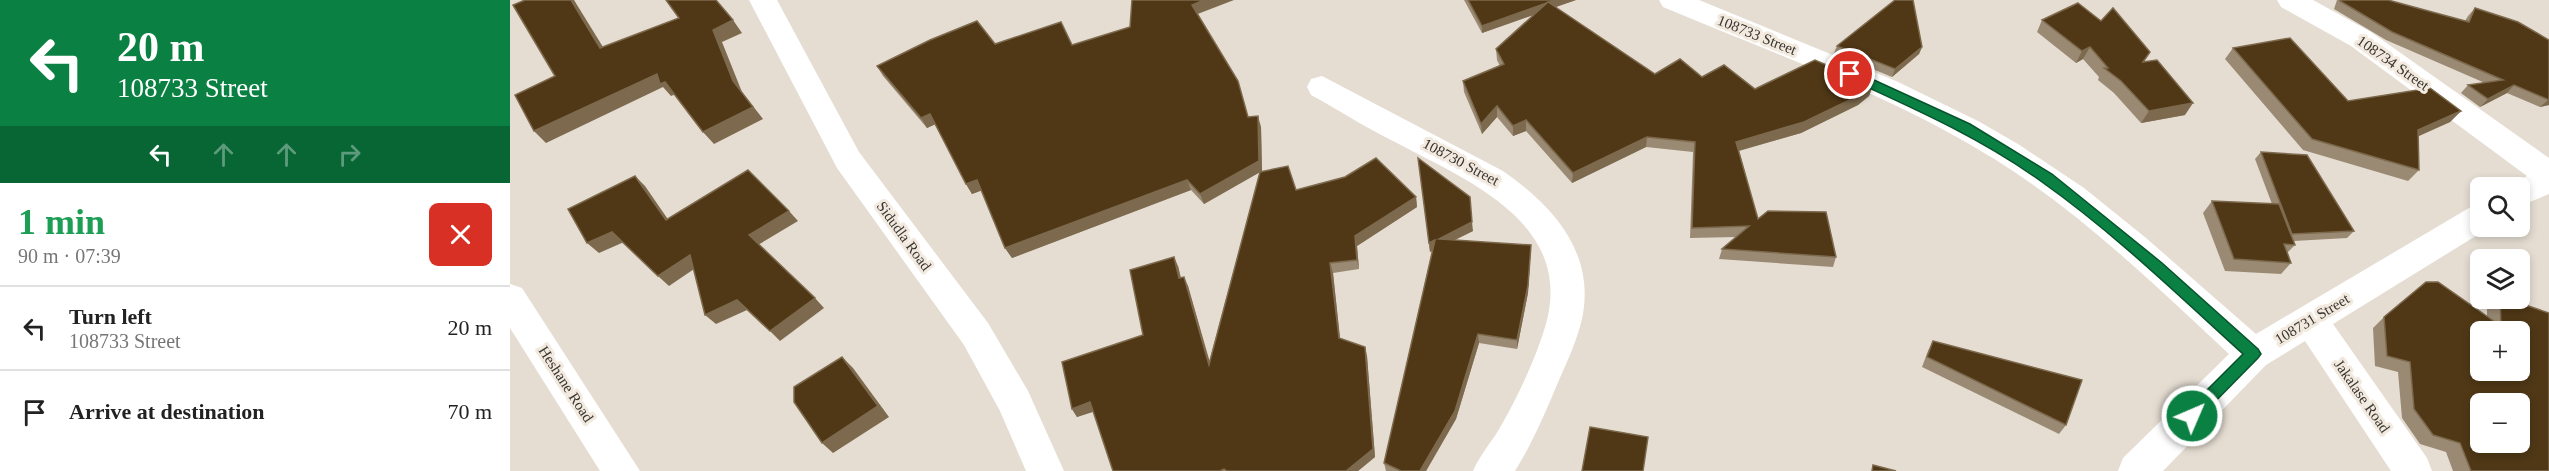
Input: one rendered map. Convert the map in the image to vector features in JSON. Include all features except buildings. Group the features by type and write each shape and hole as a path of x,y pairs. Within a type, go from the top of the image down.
{"street":[{"name":"Sidudla Road","path":"763,0 848,160 976,334 1015,403 1045,471"},
{"name":"108733 Street","path":"1672,0 1893,93 1966,128 2008,153 2047,178 2157,267 2253,354"},
{"name":"108734 Street","path":"2291,0 2361,39 2549,177"},
{"name":"108730 Street","path":"1322,87 1501,183 1537,215 1559,252 1566,282 1566,311 1558,340 1522,424 1492,471"},
{"path":"2530,188 2549,177"},
{"name":"108731 Street","path":"2137,471 2253,354 2470,224"},
{"name":"Heshane Road","path":"510,298 621,471"},
{"name":"Jakalase Road","path":"2311,321 2414,471"}],"route":[{"path":"1850,74 1966,128 2047,178 2157,267 2253,354 2192,416"}]}
